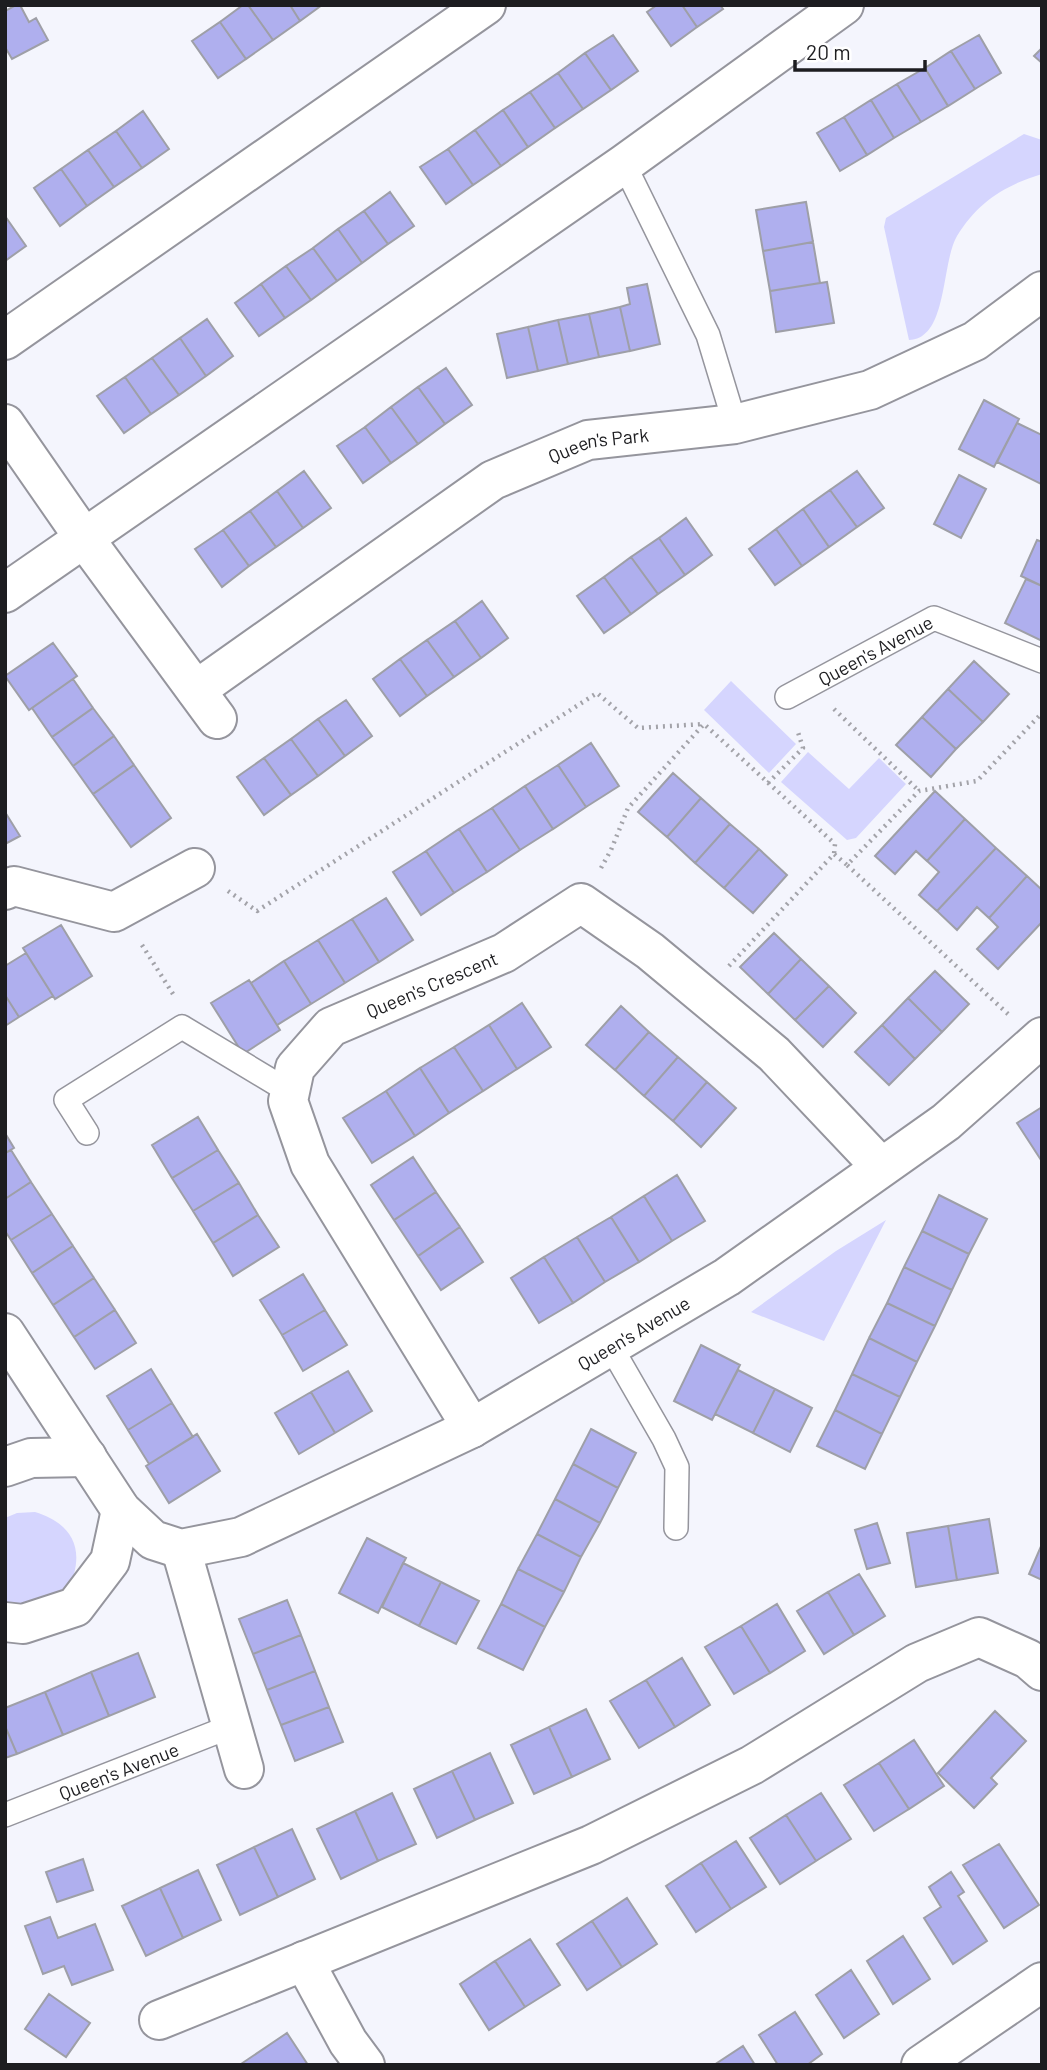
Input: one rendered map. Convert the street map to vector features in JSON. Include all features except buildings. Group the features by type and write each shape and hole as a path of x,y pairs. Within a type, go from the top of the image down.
{"street":[{"path":"5,340 486,5"},
{"path":"5,593 624,164 844,5"},
{"name":"Queen's Park","path":"5,424 83,538 207,705 493,480 588,440 735,424 870,390 975,341 1042,291"},
{"path":"5,890 13,886 114,912 195,868"},
{"path":"581,902 650,951 774,1055 881,1167"},
{"name":"Queen's Crescent","path":"290,1092 295,1068 331,1027 504,953 581,902"},
{"name":"Queen's Avenue","path":"181,1549 241,1537 472,1428 611,1347 727,1278 946,1122 1040,1039"},
{"path":"290,1092 288,1101 310,1164 472,1428"},
{"path":"5,1333 121,1510 153,1540 181,1549 244,1769"},
{"path":"5,1467 31,1458 87,1457"},
{"path":"5,1622 23,1625 75,1607 110,1561 121,1510"},
{"path":"159,2020 591,1846 752,1765 916,1663 979,1637 1028,1659 1042,1671"},
{"path":"304,1961 348,2042 365,2065"},
{"path":"921,2065 1042,1982"}],"lane":[{"path":"624,164 708,335 735,424"},
{"name":"Queen's Avenue","path":"787,697 934,618 1042,661"},
{"path":"87,1133 66,1100 182,1027 290,1092"},
{"path":"611,1347 664,1439 677,1468 676,1528"},
{"name":"Queen's Avenue","path":"5,1815 232,1726"}],"path":[{"path":"809,685 919,791"},
{"path":"195,868 257,911 597,693 638,728 704,724 835,844 834,854 702,995"},
{"path":"768,783 803,748 787,697"},
{"path":"847,865 919,791 977,781 1042,713"},
{"path":"581,902 611,850 628,808 704,724"},
{"path":"834,854 1040,1039"},
{"path":"118,910 182,1007 182,1027"}],"shaded area":[{"path":"1024,134 1042,140 1042,174 1004,189 983,204 965,224 952,248 942,298 931,327 922,336 909,340 884,227 886,218"},
{"path":"731,681 796,744 769,773 704,710"},
{"path":"808,752 849,789 879,758 906,784 856,838 847,840 781,782"},
{"path":"886,1220 824,1341 751,1312 836,1251"},
{"path":"35,1512 63,1527 74,1542 76,1562 73,1576 69,1587 61,1595 25,1605 10,1605 5,1603 5,1518 17,1513"}]}
